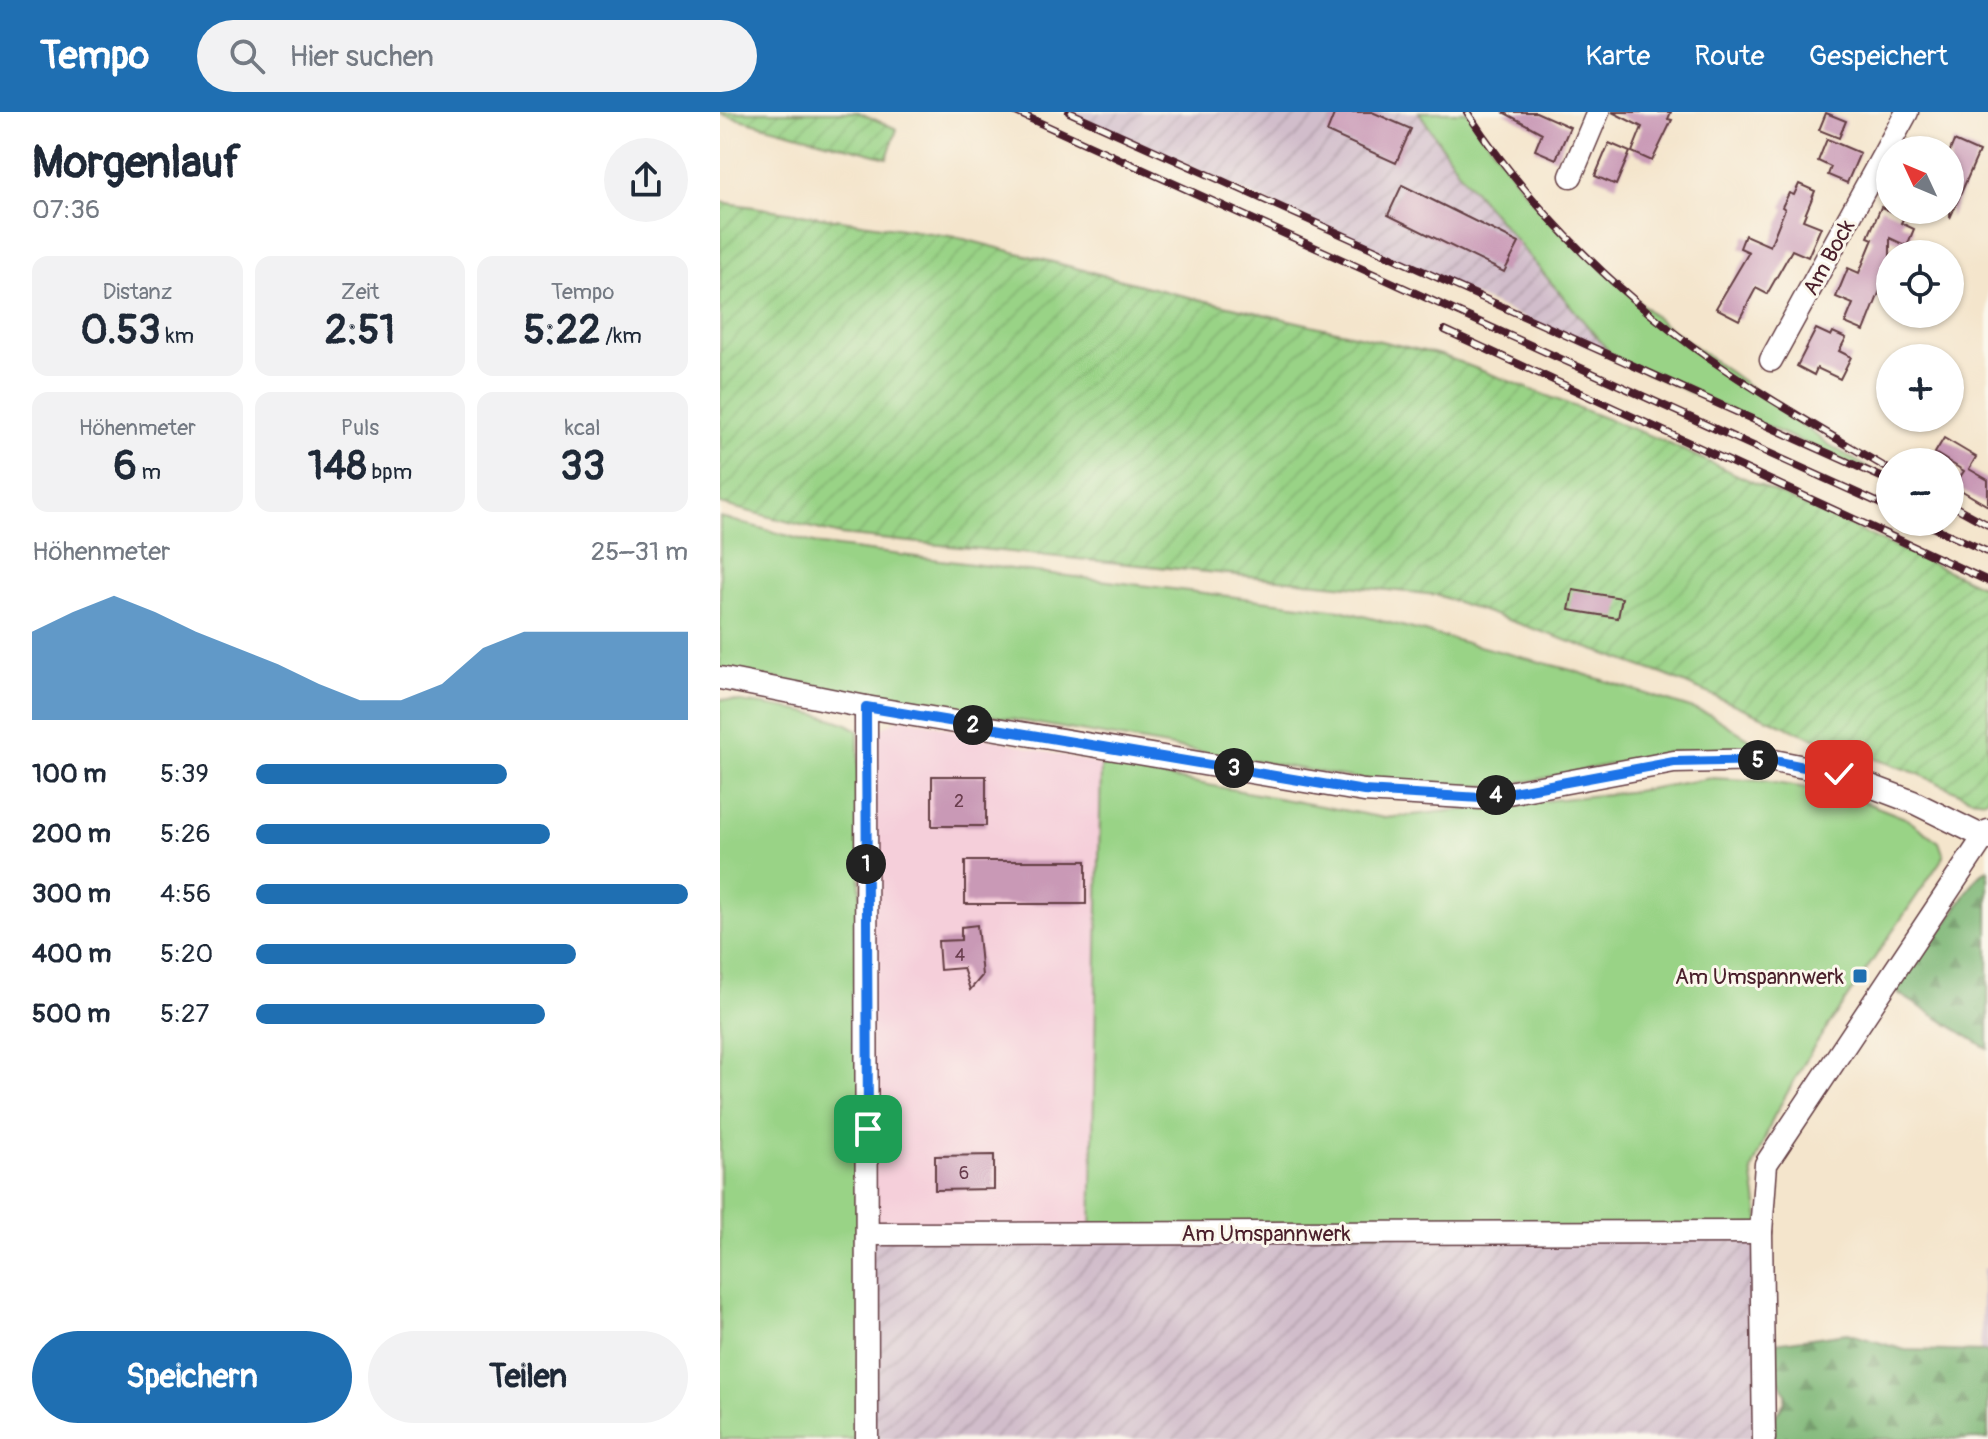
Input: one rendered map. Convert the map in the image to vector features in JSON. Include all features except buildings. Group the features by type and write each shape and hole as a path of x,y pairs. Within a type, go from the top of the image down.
{"street":[{"path":"1571,176 1598,112"},
{"name":"Am Bock","path":"1771,360 1907,112"},
{"path":"720,678 866,707 1364,791 1420,796 1481,798 1660,764 1769,760 1839,774 1987,835 1766,1164 1761,1232 1764,1439"},
{"path":"866,707 867,1439"},
{"name":"Am Umspannwerk","path":"868,1234 1761,1232"}],"shaded area":[{"path":"1069,112 1419,112 1461,175 1615,359"},
{"path":"902,717 1101,765 1091,1234 868,1234 874,753 881,729"},
{"path":"1761,1232 1765,1439 867,1439 868,1234"},
{"path":"1988,1268 1988,1352 1980,1353 1983,1269"}],"green space":[{"path":"720,112 858,112 897,129 887,158"},
{"path":"1419,112 1467,112 1525,192 1560,230 1661,322 1828,444 1876,475 1615,359 1461,175"},
{"path":"720,202 956,237 1172,293 1441,355 1654,437 1988,589 1988,797 1986,800 1970,798 1919,774 1806,735 1665,675 1437,595 840,535 720,504"},
{"path":"720,517 821,545 1340,610 1571,670 1709,714 1766,749 1702,749 1664,753 1531,781 1464,788 1394,785 720,669"},
{"path":"720,699 814,714 848,724 858,731 867,1439 720,1439"},
{"path":"1101,765 1385,818 1636,791 1712,778 1763,781 1844,794 1905,818 1939,842 1944,856 1813,1048 1774,1116 1752,1170 1761,1232 1091,1234"},
{"path":"1988,869 1988,1049 1893,990 1943,929 1977,877"},
{"path":"1847,1333 1905,1350 1988,1352 1988,1439 1772,1439 1775,1416 1786,1394 1774,1371 1774,1343"}],"railway":[{"path":"1016,112 1876,502"},
{"path":"1069,112 1876,475"},
{"path":"1467,112 1522,186 1553,221 1585,255 1655,318 1749,385 1876,462"},
{"path":"1445,330 1988,581"},
{"path":"1964,512 1988,525"},
{"path":"1952,536 1988,552"}],"place":[{"name":"Am Umspannwerk","path":"1860,976"}],"route":[{"path":"868,1129 866,707 1364,791 1420,796 1481,798 1674,762 1769,760 1839,774"}]}
